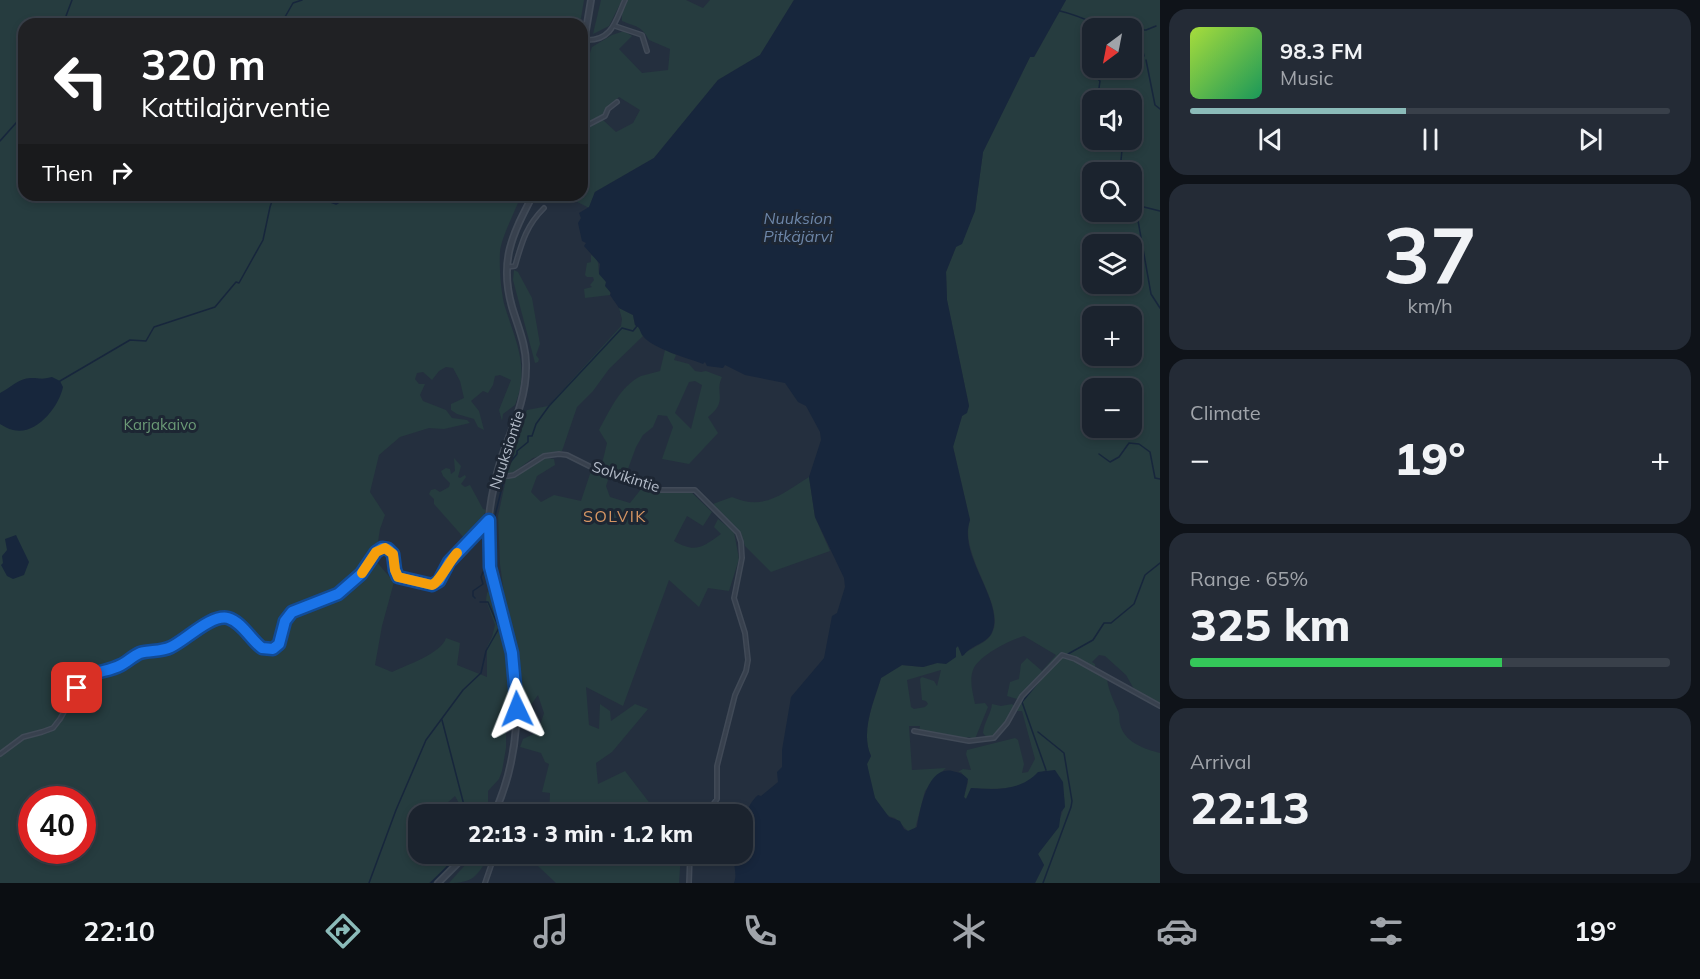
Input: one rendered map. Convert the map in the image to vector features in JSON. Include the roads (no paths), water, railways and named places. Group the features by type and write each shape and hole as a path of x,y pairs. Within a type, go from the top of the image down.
{"street":[{"path":"588,24 591,0"},
{"path":"588,40 606,34 615,26 625,0"},
{"path":"615,26 642,35 647,51"},
{"path":"588,125 605,116 608,109 617,102"},
{"name":"Nuuksiontie","path":"498,804 512,752 516,724 516,691 512,653 490,567 489,520 497,474 520,410 526,375 525,353 508,293 506,267 512,236 530,201"},
{"path":"506,267 515,266 531,221 544,208"},
{"name":"Solvikintie","path":"497,474 514,475 544,456 567,455 593,468 636,484 664,491 684,488 695,490 738,533 742,558 734,598 745,633 748,660 746,671 735,695 718,764 717,799 713,804"},
{"path":"0,754 23,737 52,728 65,711 77,688 86,678 99,671 120,666 138,654 172,646 214,620 227,618 232,620 262,648 277,647 281,641 285,621 292,612 338,594 361,574 376,552 382,548 388,549 393,554 398,577 428,586 436,584 449,562 489,520"},
{"path":"914,731 969,741 994,738 1003,729 1022,696 1062,655 1075,659 1160,706"},
{"path":"438,883 457,864"},
{"path":"485,883 492,864"},
{"path":"689,883 690,864"},
{"path":"488,876 492,883"}],"water":[{"name":"Nuuksion Pitkäjärvi","path":"794,0 1066,0 1034,57 1030,57 983,152 975,211 962,244 956,247 946,272 947,300 969,406 967,413 962,416 953,447 970,520 968,534 970,548 992,606 994,620 992,632 987,639 962,656 958,646 956,657 946,664 937,663 923,667 902,665 881,678 867,727 871,756 867,764 875,798 889,817 900,821 904,829 908,831 917,827 926,791 936,775 943,771 959,773 968,779 964,797 966,799 971,788 1007,788 1024,783 1038,772 1055,770 1063,782 1065,807 1061,812 1059,827 1038,854 1044,865 1035,883 734,883 734,864 753,864 753,804 751,804 758,795 761,796 778,782 777,772 782,767 782,750 791,697 824,658 832,616 837,613 845,587 844,578 815,517 809,477 821,440 820,432 806,406 798,402 785,383 745,375 725,365 723,368 707,366 705,362 703,364 671,353 648,341 635,325 633,315 619,308 610,295 611,293 605,286 606,282 599,274 600,264 584,246 586,243 582,241 578,223 581,218 579,213 589,207 595,192 654,158 718,80 760,55"},
{"path":"52,377 60,381 63,387 57,403 45,418 30,429 22,431 11,430 0,424 0,393 23,379"},
{"path":"16,535 29,562 24,575 13,579 7,576 1,565 2,556 7,550 5,539"}],"waterway":[{"path":"65,18 72,0"},
{"path":"284,18 293,3 302,0"},
{"path":"1060,11 1082,18"},
{"path":"1142,30 1156,26"},
{"path":"1142,48 1144,56"},
{"path":"1146,60 1155,105 1160,109"},
{"path":"1096,78 1100,81 1100,90"},
{"path":"0,141 18,121"},
{"path":"1122,150 1122,162"},
{"path":"60,381 130,340 146,341 154,327 215,307 236,282 239,283 263,240 272,201"},
{"path":"327,201 336,204 341,201"},
{"path":"1142,206 1160,211"},
{"path":"1138,222 1151,294 1160,308"},
{"path":"506,472 517,451 528,442 528,436 532,436 536,424 549,406 622,328 633,331 637,326"},
{"path":"1099,454 1110,462 1119,457 1129,443 1139,444 1150,452 1155,478 1160,479"},
{"path":"496,568 493,524 504,479"},
{"path":"1068,654 1093,640 1104,623 1111,623 1134,604 1145,575 1160,563"},
{"path":"475,598 473,591 483,584 481,577 483,572 487,571"},
{"path":"369,883 396,810 426,740 463,690 481,673 486,651 499,628 488,602 480,602"},
{"path":"1040,680 1022,702 1046,770"},
{"path":"442,720 464,804"},
{"path":"1038,732 1064,753 1072,801 1043,883"},
{"path":"431,883 450,864"}],"district":[{"name":"SOLVIK","path":"615,516"}],"park label":[{"name":"Karjakaivo","path":"160,425"}]}
